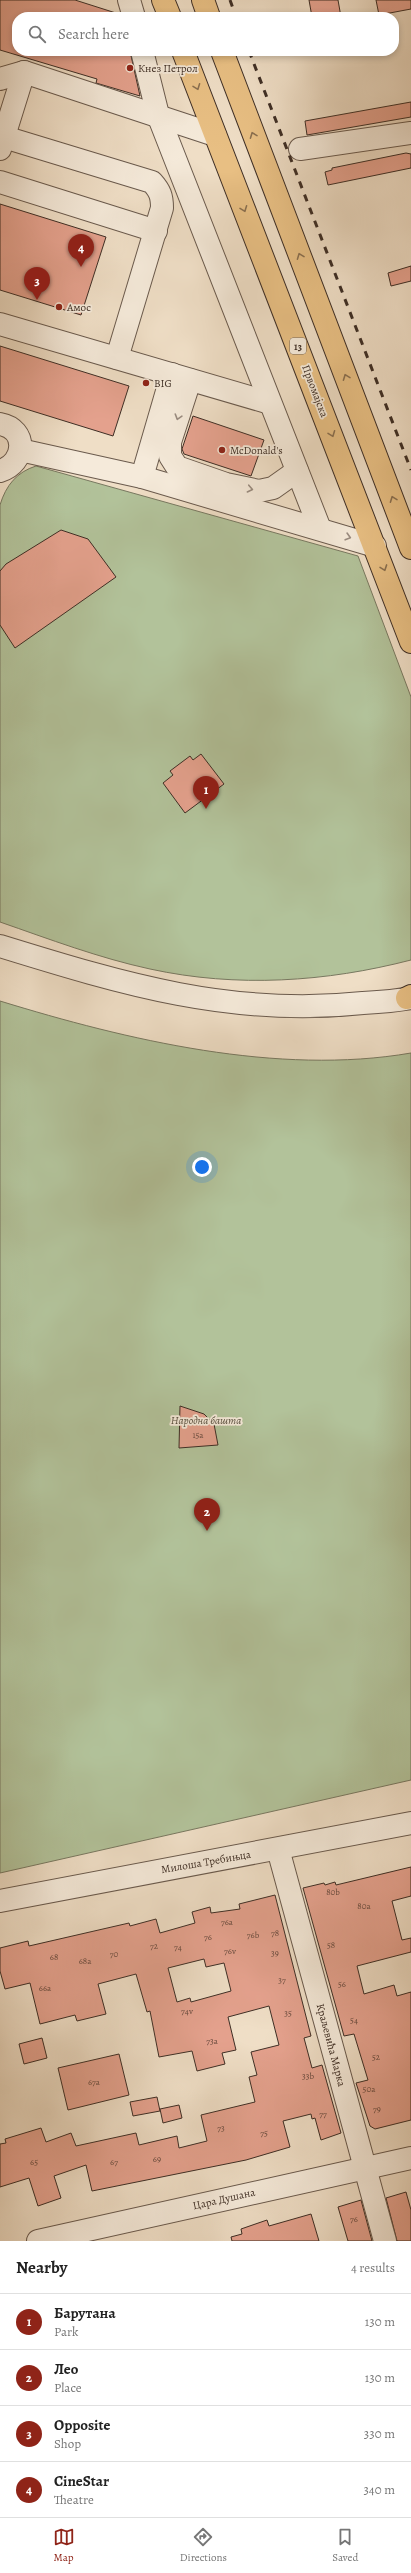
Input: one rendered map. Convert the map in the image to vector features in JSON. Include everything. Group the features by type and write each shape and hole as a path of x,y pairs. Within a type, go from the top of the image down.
{"main road":[{"path":"163,0 168,12"},
{"path":"203,0 207,12"},
{"name":"Првомајска","path":"185,56 411,642"},
{"path":"224,56 411,548"}],"street":[{"path":"129,0 133,12"},
{"path":"143,56 158,115 320,529"},
{"path":"24,72 2,143 152,182 162,197 162,208 156,231 117,358"},
{"path":"0,79 24,72 215,135"},
{"path":"300,149 411,133"},
{"path":"0,182 156,231"},
{"path":"0,324 270,403"},
{"path":"181,377 170,442 170,456 177,467 226,484 259,491 273,488 297,471"},
{"path":"142,477 181,377"},
{"path":"0,424 12,429 17,435 20,450 14,464 0,471"},
{"path":"20,450 142,477 375,546"},
{"path":"0,946 111,980 214,1002 324,1007 410,998"},
{"name":"Милоша Требињца","path":"0,1901 411,1823"},
{"name":"Краљевића Марка","path":"278,1849 385,2241"},
{"name":"Цара Душана","path":"38,2241 411,2158"}],"green space":[{"path":"36,466 358,556 411,697 411,960 314,978 281,980 216,979 183,975 131,965 74,948 0,922 0,505 5,491 13,480 23,472"},
{"name":"Народна башта","path":"0,1001 99,1029 151,1041 256,1057 309,1060 360,1059 411,1053 411,1780 0,1873"}],"building":[{"path":"0,0 75,0 113,12 12,12 12,54 0,50"},
{"path":"309,0 338,0 340,12 311,12"},
{"path":"376,0 411,0 411,9 395,12 378,12"},
{"path":"20,56 131,56 140,96 96,83 97,79"},
{"path":"411,102 411,117 307,135 305,121"},
{"path":"406,153 411,154 411,168 328,185 325,172 332,170 332,168"},
{"path":"0,204 106,237 81,315 0,290"},
{"path":"411,266 411,281 391,286 388,273"},
{"path":"0,346 129,386 113,436 0,401"},
{"path":"193,416 264,440 251,476 184,454 182,449"},
{"path":"61,530 88,539 116,577 15,648 0,625 0,571 6,564"},
{"path":"201,754 224,784 185,813 163,783 173,775 170,771 190,756 193,760"},
{"path":"180,1406 204,1414 214,1424 218,1445 179,1448"},
{"path":"411,1867 411,1896 392,1901 402,1940 411,1938 411,1952 357,1966 364,1994 394,1985 397,1996 411,1992 411,2120 375,2129 370,2126 356,2083 368,2080 354,2034 344,2036 303,1888 335,1882 336,1885"},
{"path":"275,1895 311,2036 304,2038 312,2068 322,2065 341,2133 321,2140 315,2118 312,2119 311,2114 283,2121 290,2147 246,2160 92,2191 86,2165 54,2176 61,2198 38,2206 29,2178 0,2187 0,2144 6,2143 5,2139 41,2128 46,2142 71,2133 76,2146 136,2133 139,2145 177,2136 179,2148 207,2141 201,2115 255,2102 249,2077 257,2075 251,2052 279,2045 269,2006 228,2017 236,2050 222,2053 225,2064 197,2071 192,2051 159,2057 150,2011 147,2012 136,1974 98,1984 106,2014 77,2021 75,2015 40,2024 30,1983 5,1989 0,1971 0,1948 28,1941 29,1946 129,1923 130,1926 156,1919 160,1933 195,1923 192,1912 210,1907 211,1913 240,1909 239,1904","holes":["204,1959 206,1967 224,1963 231,1991 191,2002 190,1998 177,2002 168,1968"]},
{"path":"42,2038 47,2058 24,2064 19,2044"},
{"path":"119,2054 129,2095 68,2110 58,2068"},
{"path":"157,2097 160,2111 133,2116 130,2102"},
{"path":"179,2105 182,2118 163,2123 160,2109"},
{"path":"406,2192 411,2210 411,2241 397,2241 386,2198"},
{"path":"361,2200 372,2241 348,2241 338,2207"},
{"path":"311,2214 319,2241 232,2241 231,2237 242,2234 241,2229 267,2220 269,2226"}],"railway":[{"path":"230,0 234,12"},
{"path":"251,56 411,470"}],"place":[{"name":"Кнез Петрол","path":"130,68"},
{"name":"CineStar","path":"81,267"},
{"name":"Opposite","path":"37,300"},
{"name":"Амос","path":"59,307"},
{"name":"BIG","path":"146,383"},
{"name":"McDonald's","path":"222,450"},
{"name":"Барутана","path":"206,809"},
{"name":"Лео","path":"207,1531"}]}
